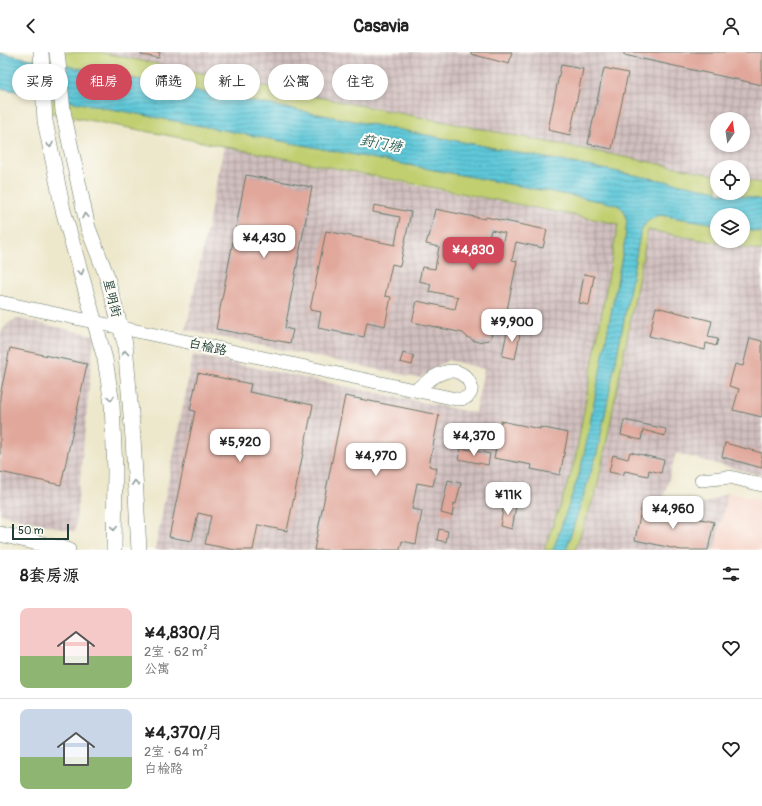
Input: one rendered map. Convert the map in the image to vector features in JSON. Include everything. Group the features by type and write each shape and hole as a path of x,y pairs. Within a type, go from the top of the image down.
{"main road":[{"name":"星明街","path":"41,52 45,121 63,210 96,322 105,359 112,404 115,470 114,550"},
{"name":"星明街","path":"57,52 63,111 88,228 106,274 125,344 133,438 139,550"},
{"path":"0,534 68,550"}],"street":[{"name":"白榆路","path":"0,302 415,390"},
{"path":"701,480 730,477 762,485"}],"shaded area":[{"path":"99,52 762,52 762,183 750,181 750,160 710,160 710,174 332,100 388,100 388,64 332,64 332,100 324,98 324,64 268,64 268,87 260,85 260,64 204,64 204,74 196,72 196,64 157,64"},
{"path":"224,146 417,186 619,224 575,459 544,550 155,550 193,355 475,413 484,369 448,360 419,378 186,330"},
{"path":"648,229 710,241 710,248 746,248 762,251 762,476 676,453 664,496 700,506 728,492 714,550 575,550 597,488"},
{"path":"19,319 94,335 75,532 0,514 0,334 7,324"},
{"path":"728,492 762,501 762,550 714,550"}],"green space":[{"path":"60,52 99,52 157,64 140,64 140,80 132,78 132,64 76,64 76,67 68,66 68,64 58,64"},
{"path":"196,72 204,74 204,92 196,91"},
{"path":"260,85 268,87 268,100 324,100 324,98 710,174 710,190 245,100 260,100"},
{"path":"48,100 64,100 615,204 620,207 625,214 626,219 625,240 585,450 579,475 553,550 544,550 575,459 618,224 46,112"},
{"path":"750,181 762,183 762,200 750,198"},
{"path":"659,215 710,223 710,241 648,230 597,488 575,550 566,550 597,453 640,234 643,227 652,218"},
{"path":"750,230 762,233 762,251 746,248 750,248"}],"water":[{"path":"0,53 57,64 12,64 12,90 0,88"},
{"name":"葑门塘","path":"68,66 76,68 76,100 132,100 132,78 140,80 140,100 196,100 196,91 204,92 204,100 244,100 710,190 710,200 750,200 750,198 762,200 762,233 750,230 750,208 710,208 710,223 659,215 648,221 643,227 640,234 597,453 566,550 553,550 579,475 585,450 625,240 625,214 620,207 615,204 64,100 68,100"}],"building":[{"path":"142,52 160,52 159,58 141,55"},
{"path":"471,52 512,52 509,64 471,54"},
{"path":"624,52 762,52 762,85 624,55"},
{"path":"561,65 583,69 570,135 548,130"},
{"path":"604,68 628,73 612,149 588,144"},
{"path":"246,175 312,187 285,328 293,330 290,343 216,329"},
{"path":"374,205 411,212 400,266 392,264 385,296 391,297 385,326 367,322 364,337 318,328 321,312 310,310 326,231 395,245 400,217 373,212"},
{"path":"435,209 485,219 486,217 547,230 543,248 516,242 512,260 517,261 505,320 495,318 491,338 489,340 477,342 467,337 463,333 412,322 417,301 455,309 458,297 429,291 431,284 419,281 422,267 435,269 439,247 426,244","holes":["491,230 505,233 501,249 487,246"]},
{"path":"584,274 594,276 589,305 579,303"},
{"path":"656,307 712,321 708,337 718,339 716,346 706,343 705,350 649,336"},
{"path":"508,327 521,329 515,359 502,356"},
{"path":"750,338 762,341 762,417 733,410 739,389 729,386 735,364 743,366"},
{"path":"10,348 87,364 61,485 0,472 0,396"},
{"path":"403,353 414,356 412,365 400,362"},
{"path":"198,373 251,384 249,392 313,405 287,531 258,525 253,550 235,550 205,544 211,516 198,513 192,541 169,537 195,411 190,410"},
{"path":"345,396 439,415 429,466 437,468 433,486 417,483 412,509 422,511 416,544 402,541 400,550 314,550"},
{"path":"624,420 666,429 665,436 643,430 641,440 621,435"},
{"path":"501,421 568,433 560,475 531,469 532,465 494,458"},
{"path":"725,443 762,453 762,468 722,457"},
{"path":"461,448 490,454 488,465 458,459"},
{"path":"630,452 664,460 661,473 649,470 648,476 625,471 623,475 609,472 613,455 628,459"},
{"path":"448,480 461,483 456,504 454,503 452,516 441,513"},
{"path":"504,504 516,506 512,529 500,526"},
{"path":"642,505 714,522 708,550 681,550 635,540"},
{"path":"439,529 448,531 446,542 437,540"}]}
